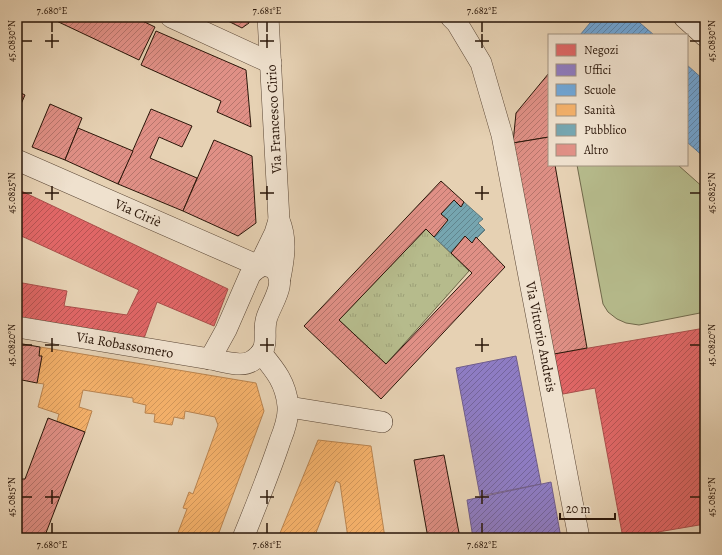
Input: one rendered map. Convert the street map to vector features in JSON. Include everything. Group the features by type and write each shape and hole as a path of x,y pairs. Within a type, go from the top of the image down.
{"street":[{"path":"171,17 271,63"},
{"name":"Via Francesco Cirio","path":"262,352 265,346 266,317 280,287 280,278 285,256 283,230 279,220 268,17"},
{"name":"Via Vittorio Andreis","path":"451,17 457,23 481,63 502,135 579,538"},
{"path":"684,17 705,36"},
{"name":"Via Ciriè","path":"17,160 259,266 264,265 274,268 280,278"},
{"name":"Via Francesco Cirio","path":"210,359 226,330 250,275 259,266 279,220"},
{"name":"Via Robassomero","path":"17,327 246,364 251,362 262,352"},
{"path":"243,538 275,456 284,429 289,407 278,374 262,352"},
{"path":"289,407 382,422"}],"green space":[{"path":"577,166 679,166 705,189 705,312 639,325 626,323 617,319 608,312 603,304"},
{"path":"426,229 469,271 386,364 339,320"}],"building: Negozi":[{"path":"17,189 228,289 214,326 157,302 142,344 17,322 17,282 67,291 64,306 127,315 139,290 17,234"},
{"path":"705,328 705,524 658,532 660,538 623,538 595,388 563,394 554,354"}],"building: Uffici":[{"path":"516,356 541,484 480,496 456,368"},
{"path":"551,482 561,538 473,538 467,500"}],"building: Scuole":[{"path":"595,17 633,17 653,34 581,34"},
{"path":"688,66 705,81 705,158 688,143"}],"building: Sanità":[{"path":"40,347 256,383 264,411 217,538 176,538 187,509 183,508 189,492 193,494 218,425 215,417 185,411 184,419 174,417 172,425 154,422 155,414 145,413 146,405 133,402 133,398 83,390 79,407 92,411 85,432 57,421 59,414 38,407 44,384 37,383 42,356 39,356"},
{"path":"318,440 371,446 385,538 348,538 340,483 336,481 314,538 278,538"}],"building: Pubblico":[{"path":"454,200 461,207 464,202 483,219 478,223 485,230 472,243 465,236 451,253 434,237 448,220 441,214"}],"building: Altro":[{"path":"48,17 134,17 155,27 139,60"},
{"path":"220,17 248,17 249,23 242,28"},
{"path":"156,31 246,70 251,127 217,112 221,101 141,65"},
{"path":"548,74 548,137 513,143 516,113"},
{"path":"17,91 25,95 17,113"},
{"path":"50,104 82,118 65,160 32,147"},
{"path":"151,109 192,126 182,147 159,137 150,158 197,178 183,211 118,184"},
{"path":"78,128 133,151 118,184 65,160"},
{"path":"548,137 548,166 555,166 587,348 554,354 513,143"},
{"path":"214,140 252,156 256,223 238,236 183,211"},
{"path":"441,181 464,202 461,207 454,200 441,214 448,220 434,237 426,229 339,320 386,364 472,273 451,253 465,236 472,243 476,237 505,267 381,399 304,326"},
{"path":"17,343 40,347 39,356 42,356 37,383 17,379"},
{"path":"48,418 85,432 44,538 17,538 17,500 19,495 17,494 17,491 22,479 25,479"},
{"path":"444,455 460,538 428,538 414,460"}]}
